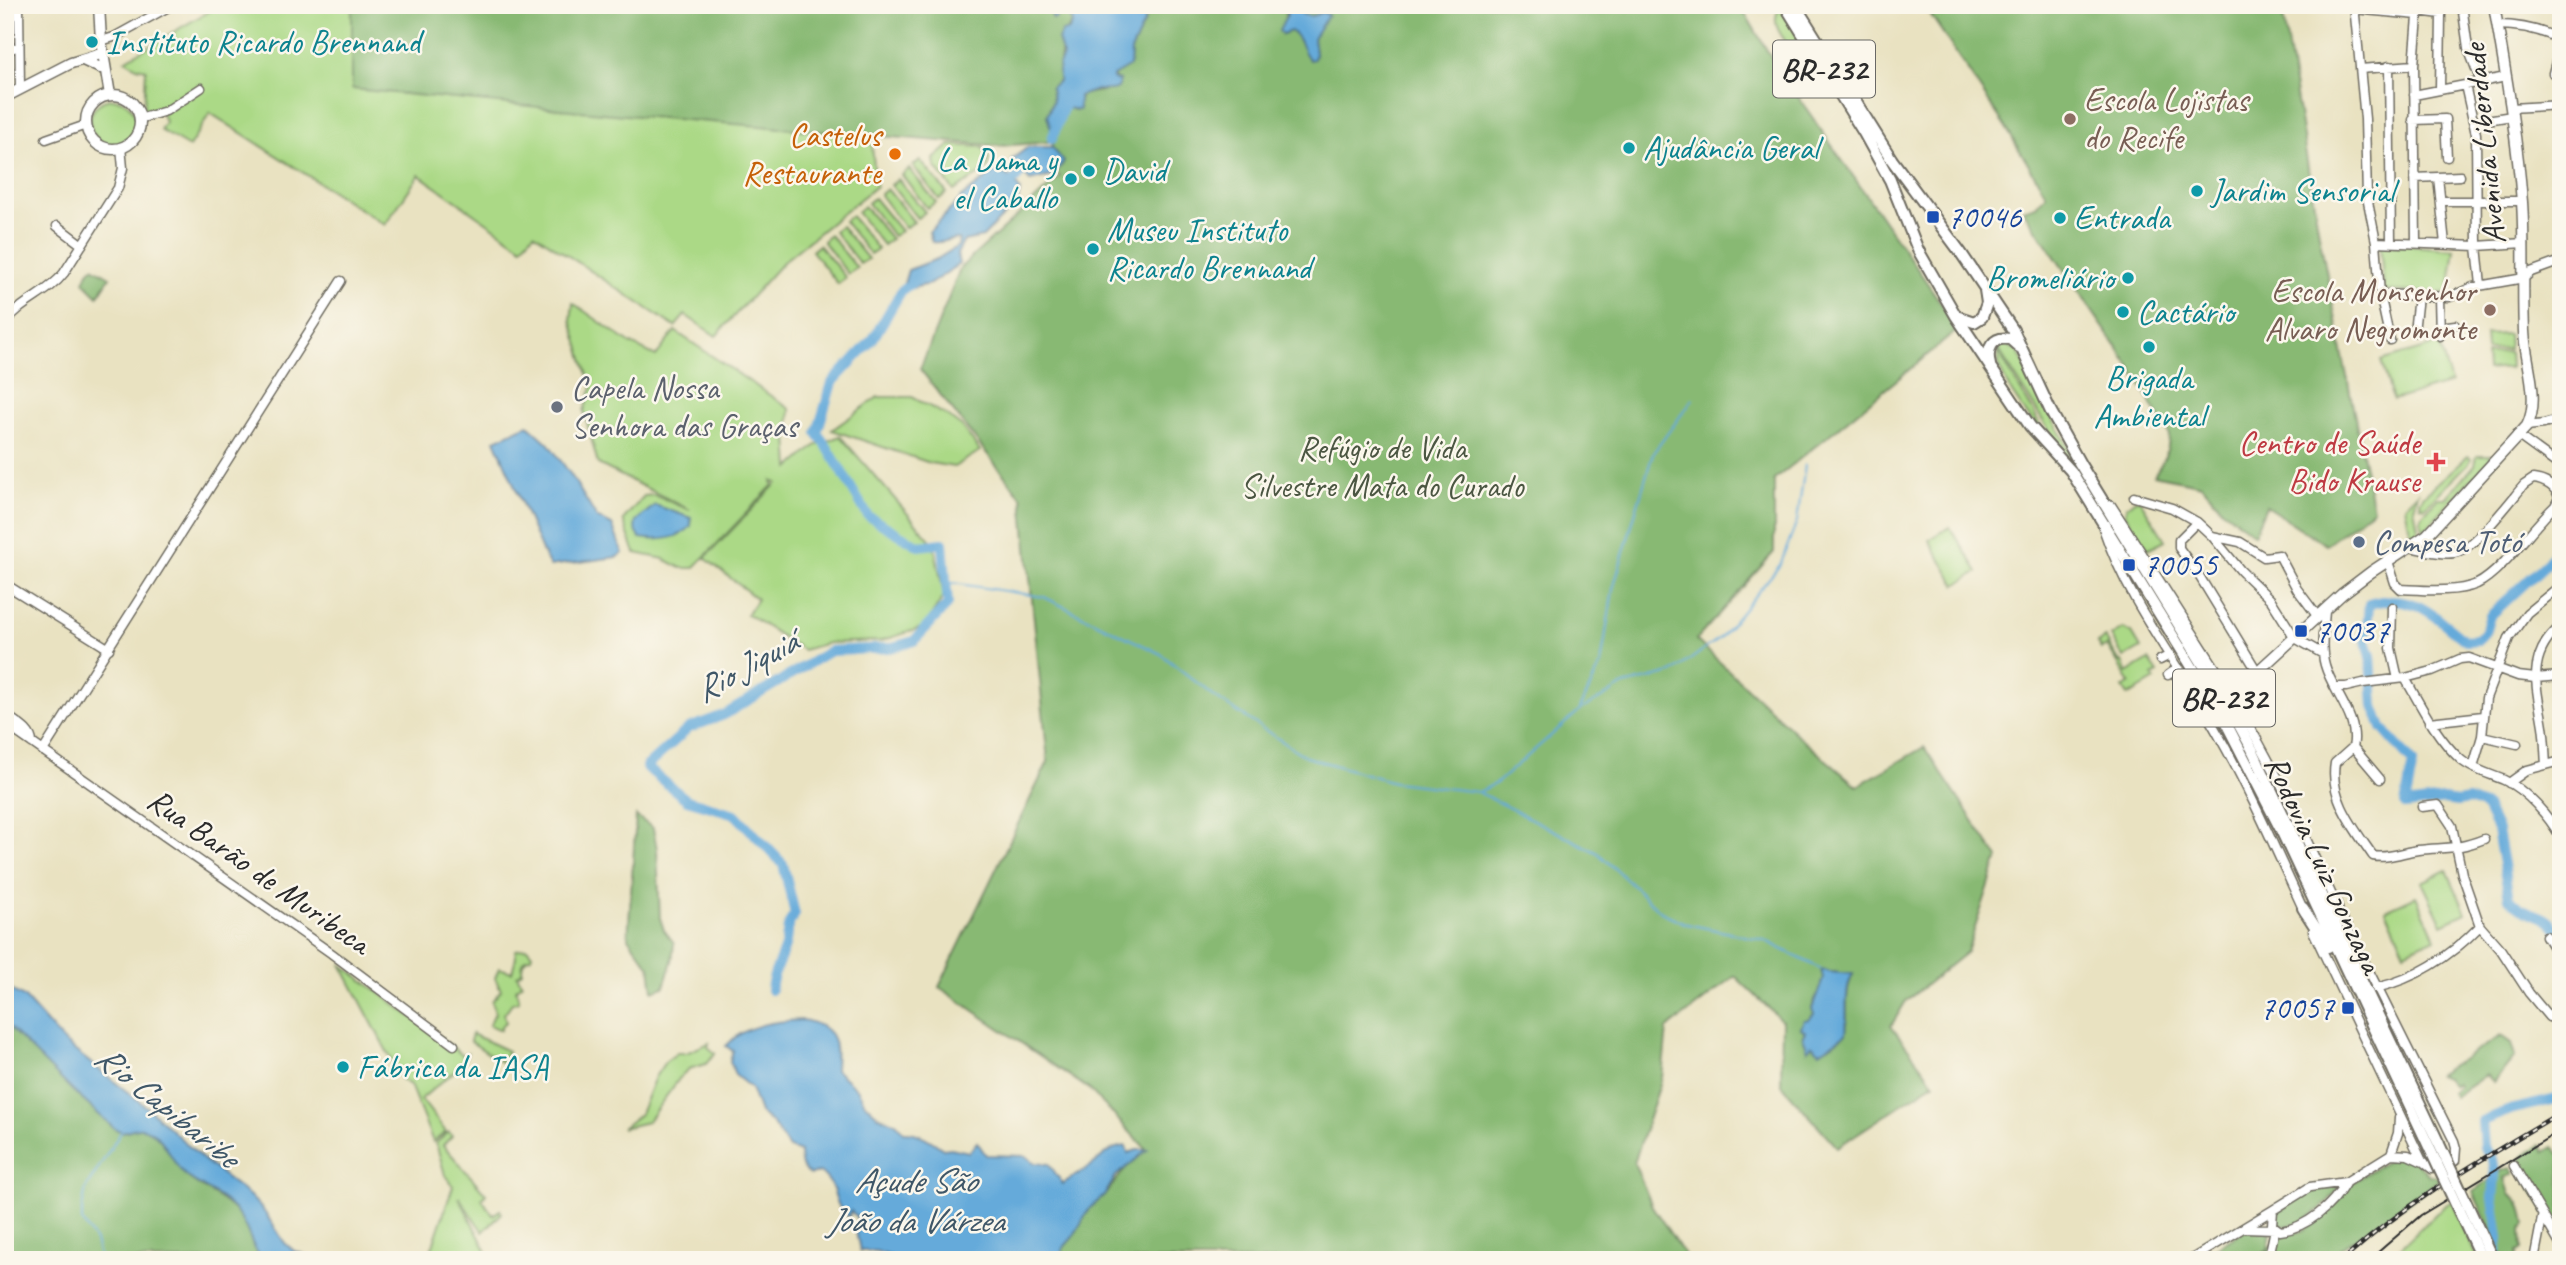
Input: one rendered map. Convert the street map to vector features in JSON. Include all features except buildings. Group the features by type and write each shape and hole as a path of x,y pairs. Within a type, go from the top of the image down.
{"highway":[{"name":"Rodovia Luiz Gonzaga","path":"1785,5 1890,180 1918,250 1956,316 2030,426 2071,471 2223,717 2249,764 2348,978 2493,1260"},
{"name":"Rodovia Luiz Gonzaga","path":"1795,5 1892,160 2009,323 2051,412 2080,464 2231,710 2346,946 2482,1260"},
{"path":"1956,316 1973,322 1982,317 1987,303 1985,288"},
{"path":"1991,369 1991,345 1999,338 2010,339 2025,354"},
{"path":"2334,899 2346,946"},
{"path":"2303,908 2348,978"}],"main road":[{"path":"99,5 105,97"},
{"name":"Avenida Liberdade","path":"2494,5 2522,201 2524,330 2532,398 2532,414 2527,426"},
{"path":"5,97 61,67 102,53"},
{"path":"102,53 100,68 105,97"},
{"path":"83,60 100,68"},
{"path":"120,96 129,101 136,109 139,119 136,134 130,142 121,147 100,146 92,139 86,125 89,110 105,97 120,96"},
{"path":"2232,695 2361,579 2427,535 2527,426"}],"street":[{"path":"19,5 20,89"},
{"path":"101,41 114,37 172,5"},
{"path":"2462,5 2468,48 2481,82"},
{"path":"2512,25 2511,7 2531,5"},
{"path":"2390,340 2380,294 2376,242 2367,197 2365,119 2354,7 2440,13 2440,89"},
{"path":"2416,243 2413,120 2418,10"},
{"path":"2497,25 2538,29 2561,40"},
{"path":"5,51 19,46"},
{"path":"2553,73 2556,62 2561,57"},
{"path":"2360,69 2414,65"},
{"path":"2389,66 2391,242"},
{"path":"2414,95 2505,77"},
{"path":"2465,85 2474,122 2477,151 2477,247 2481,285"},
{"path":"139,119 166,111 201,88"},
{"path":"2474,122 2511,112 2561,105"},
{"path":"2413,120 2445,119 2447,157"},
{"path":"46,138 86,125"},
{"path":"5,323 18,308 58,280 82,245 118,188 123,168 121,147"},
{"path":"2415,178 2460,176"},
{"path":"2438,177 2445,244"},
{"path":"2442,201 2522,201"},
{"path":"57,226 82,245"},
{"path":"2376,242 2477,247 2524,243"},
{"path":"2380,294 2453,296 2467,288 2524,278 2531,272 2561,261"},
{"path":"43,751 341,281"},
{"path":"2414,331 2418,296"},
{"path":"2439,297 2440,332 2455,325"},
{"path":"2527,426 2561,419"},
{"path":"2517,435 2561,467"},
{"path":"2080,464 2128,530 2232,695 2279,780 2376,988 2456,1149 2455,1161 2441,1168 2432,1169 2407,1155 2390,1154 2346,1182 2310,1187 2190,1260"},
{"path":"2388,561 2395,583 2401,589 2468,587 2484,580 2558,502 2559,494 2556,489 2533,479 2524,485 2465,549 2451,553 2410,547"},
{"path":"2134,497 2172,508 2197,522 2271,600 2295,638 2323,654"},
{"path":"2099,516 2118,568 2218,733 2250,795 2422,1161"},
{"path":"2197,522 2179,540 2178,545 2257,671"},
{"path":"2427,535 2432,551"},
{"path":"2212,536 2240,542 2264,556 2279,555 2297,589 2321,614 2327,673 2336,687 2354,740 2353,747 2335,763 2337,793 2341,806 2373,856 2455,849 2484,839"},
{"path":"5,584 108,649"},
{"path":"2473,767 2482,736 2486,698 2496,669 2518,624 2561,585"},
{"path":"2392,607 2391,648 2402,678 2429,722 2462,761 2509,783 2529,799 2558,825 2561,838"},
{"path":"2546,765 2535,678 2546,641 2561,626"},
{"path":"2160,660 2170,655"},
{"path":"2336,687 2402,678 2469,658 2496,669 2535,678 2561,677"},
{"path":"2168,675 2178,668"},
{"name":"Rua Barão de Muribeca","path":"5,715 30,734 32,743"},
{"path":"2429,722 2483,716"},
{"name":"Rua Barão de Muribeca","path":"5,724 331,953 454,1045"},
{"path":"2482,736 2517,744"},
{"path":"2353,747 2380,779"},
{"path":"2509,783 2521,773 2561,761"},
{"path":"2422,807 2438,805 2452,826 2455,849 2480,926 2501,950 2529,993 2549,1017 2561,1011"},
{"path":"2376,988 2413,975 2442,959 2480,926"},
{"path":"2546,936 2561,960"},
{"path":"2390,1154 2398,1133 2399,1115"},
{"path":"2514,1166 2561,1246"},
{"path":"2245,1228 2292,1229 2314,1216 2338,1196 2346,1182"},
{"path":"2256,1260 2270,1256 2275,1230 2271,1221 2273,1210"},
{"path":"2533,1260 2543,1218"}],"green space":[{"path":"220,5 352,5 352,88 871,136 876,186 784,261 716,336 685,315 675,327 534,233 522,247 419,175 385,225 210,113 189,147 160,130 165,122 161,111 144,110 146,69 125,60"},
{"path":"352,5 1049,5 1052,17 1057,17 1056,9 1061,6 1071,12 1069,18 1073,21 1064,41 1059,81 1051,87 1053,101 1047,115 1052,132 1050,142 1000,146 352,89"},
{"name":"Refúgio de Vida Silvestre Mata do Curado","path":"1146,5 1287,5 1282,34 1291,31 1299,36 1300,43 1315,54 1313,39 1323,12 1307,16 1295,5 1740,5 1774,62 1959,329 1774,480 1774,552 1696,640 1805,742 1857,786 1924,747 1998,858 1967,952 1906,1001 1891,1026 1934,1083 1837,1147 1781,1084 1782,1021 1735,976 1667,1029 1662,1078 1634,1163 1652,1206 1688,1260 1056,1260 1060,1258 1064,1247 1090,1208 1104,1196 1126,1168 1147,1150 1090,1090 939,987 1048,762 1022,498 920,369 961,267 1060,177 1056,172 1064,162 1052,147 1061,112 1069,108 1075,110 1081,95 1119,86 1113,76 1130,65 1131,51 1145,21","holes":["1829,972 1853,974 1847,996 1846,1034 1828,1047 1812,1045 1808,1049 1803,1037 1806,1032 1801,1028 1814,1014 1812,1008 1823,979"]},
{"path":"1917,5 2281,5 2319,234 2373,509 2326,545 2266,506 2254,534 2222,509 2202,485 2154,475 2165,455 2169,434 2129,365 2023,210 2036,206 2046,194 2005,126 1930,14"},
{"path":"1780,8 1806,48 1789,46 1782,37 1776,23"},
{"path":"113,99 129,106 136,122 129,138 113,145 97,138 90,122 97,106"},
{"path":"950,145 982,147 989,156 988,168 954,191 935,166 934,159"},
{"path":"920,160 947,193 939,199 913,166"},
{"path":"909,169 936,202 927,208 902,175"},
{"path":"898,179 925,212 917,218 891,185"},
{"path":"887,189 914,222 905,228 880,195"},
{"path":"874,198 901,231 893,236 868,203"},
{"path":"864,206 891,239 883,245 857,212"},
{"path":"851,216 878,249 870,254 844,221"},
{"path":"841,226 868,259 860,264 834,231"},
{"path":"830,235 857,268 848,274 823,241"},
{"path":"2380,244 2455,249 2449,293 2384,291"},
{"path":"819,245 846,278 838,284 812,251"},
{"path":"93,267 110,277 98,296 84,282"},
{"path":"573,303 631,344 656,356 675,331 790,409 790,468 815,446 840,436 934,544 944,596 924,627 881,641 828,643 803,650 747,614 757,599 705,558 777,483 772,481 773,485 694,568 681,568 664,559 635,553 623,520 644,496 654,495 690,510 598,464 584,411 592,388 571,320"},
{"path":"2508,334 2509,349 2486,350 2485,335"},
{"path":"2003,344 2017,350 2087,484 2076,474 1997,347"},
{"path":"2439,344 2451,383 2393,400 2381,361"},
{"path":"1997,350 2034,413 2045,439 2008,386 1998,362"},
{"path":"2509,352 2510,368 2487,370 2486,354"},
{"path":"878,397 912,397 946,415 962,427 980,451 954,467 930,463 832,430"},
{"path":"2477,455 2491,455 2491,458 2424,530 2420,520 2424,513 2438,498 2446,498 2475,465"},
{"path":"2468,456 2471,459 2469,463 2425,507 2421,506 2420,501 2424,495"},
{"path":"2418,493 2414,508 2419,534 2412,540 2405,506"},
{"path":"2135,499 2140,500 2165,540 2148,549 2125,514 2127,506"},
{"path":"1950,527 1978,572 1956,585 1929,540"},
{"path":"2123,629 2132,633 2141,648 2124,658 2111,636"},
{"path":"2105,638 2127,673 2149,660 2158,673 2152,676 2155,680 2128,696 2123,688 2130,683 2107,646 2101,649 2097,643"},
{"path":"636,816 653,828 657,849 660,918 664,930 674,943 664,987 653,991 650,967 628,938"},
{"path":"2447,870 2466,913 2442,924 2422,882"},
{"path":"2416,896 2435,938 2405,952 2386,910"},
{"path":"527,948 532,954 531,957 525,961 522,972 517,975 522,984 516,989 519,1001 512,1003 504,1014 506,1022 501,1026 501,1030 489,1025 495,1013 492,1001 501,990 495,978 499,968 512,972 515,950"},
{"path":"341,964 463,1055 467,1053 463,1064 421,1099 446,1132 433,1142 410,1085 402,1080"},
{"path":"5,1023 114,1128 122,1132 145,1129 154,1134 184,1174 236,1212 263,1260 5,1260"},
{"path":"472,1034 508,1051 501,1062 470,1041"},
{"path":"2501,1036 2511,1043 2515,1056 2494,1082 2486,1075 2454,1097 2451,1093 2459,1086 2457,1083 2453,1086 2446,1078 2437,1075"},
{"path":"709,1043 708,1047 715,1053 706,1064 689,1069 682,1075 647,1122 622,1128 640,1114 655,1077 665,1062 677,1053 686,1053"},
{"path":"449,1132 452,1136 443,1145 486,1194 482,1199 493,1215 500,1210 502,1213 483,1232 459,1197 491,1260 428,1260 453,1186 445,1175 436,1143"},
{"path":"2541,1145 2545,1152 2553,1147 2561,1155 2561,1237 2517,1164 2527,1152"},
{"path":"2393,1157 2416,1161 2429,1175 2437,1176 2440,1180 2328,1260 2260,1260 2282,1236 2302,1231 2317,1221 2333,1208 2348,1185"},
{"path":"2511,1168 2514,1174 2505,1178 2510,1194 2522,1207 2526,1224 2521,1230 2522,1250 2517,1252 2517,1260 2504,1260 2473,1192 2503,1170"},
{"path":"2340,1186 2328,1202 2304,1220 2276,1226 2276,1213 2311,1191"},
{"path":"2452,1201 2479,1260 2387,1260 2443,1207"},
{"path":"2245,1230 2271,1232 2268,1250 2252,1260 2198,1260"}],"water":[{"path":"1049,5 1146,5 1145,21 1131,51 1130,66 1113,76 1113,79 1119,81 1118,88 1097,90 1079,96 1079,110 1066,108 1057,118 1054,140 1047,115 1053,101 1051,87 1059,81 1059,64 1063,56 1058,39 1062,32 1069,30 1073,21 1069,18 1071,12 1061,6 1056,8 1057,17 1053,19"},
{"path":"1287,5 1295,5 1307,16 1322,12 1328,15 1313,38 1314,59 1310,60 1291,31 1282,34 1279,31 1287,15"},
{"path":"1028,147 1052,147 1064,162 1052,176 1030,181 1011,160"},
{"path":"997,170 1012,178 1020,190 1018,201 983,237 964,241 957,254 959,264 930,284 902,290 908,270 937,259 958,246 959,239 932,242 929,232 962,197"},
{"path":"528,425 548,443 597,518 612,525 623,553 617,557 550,566 495,440"},
{"path":"655,505 691,518 691,526 681,534 667,538 640,538 635,529 636,521"},
{"path":"1821,969 1853,974 1847,996 1846,1034 1820,1052 1812,1045 1808,1050 1803,1037 1806,1032 1801,1028 1804,1020 1814,1014 1812,1009 1823,979"},
{"name":"Rio Capibaribe","path":"5,987 24,997 64,1042 148,1108 205,1161 250,1196 294,1251 320,1260 263,1260 232,1207 185,1175 155,1134 141,1128 122,1132 114,1128 5,1023"},
{"name":"Açude São João da Várzea","path":"803,1020 822,1026 832,1036 835,1069 858,1090 864,1102 878,1116 896,1123 904,1132 920,1135 943,1149 969,1152 977,1142 986,1155 1026,1156 1035,1163 1049,1164 1063,1184 1114,1149 1126,1146 1128,1153 1147,1150 1116,1176 1104,1196 1090,1208 1064,1247 1060,1258 1056,1260 901,1260 876,1251 860,1251 856,1231 860,1227 856,1216 851,1211 849,1217 843,1212 826,1178 820,1172 810,1175 807,1173 800,1159 800,1152 789,1148 772,1123 760,1113 751,1088 735,1075 730,1061 733,1051 726,1046 751,1028"}],"waterway":[{"name":"Rio Jiquiá","path":"1052,139 1066,100"},
{"name":"Rio Jiquiá","path":"1006,188 1030,164"},
{"name":"Rio Jiquiá","path":"823,441 817,433 832,383 873,339 902,290 912,283"},
{"path":"1580,709 1601,664 1613,589 1653,453 1693,399"},
{"name":"Rio Jiquiá","path":"771,990 788,927 795,914 783,864 735,814 687,800 646,767 689,728 724,715 830,651 890,648 914,641 948,604 943,543 919,546 868,516 826,445"},
{"path":"1479,792 1498,782 1579,711 1624,685 1672,673 1721,637 1780,565 1797,521 1805,465"},
{"path":"2561,544 2548,562 2490,616 2485,632 2478,640 2466,641 2422,608 2398,600 2369,604 2366,641 2371,656 2374,706 2382,728 2413,763 2405,805 2469,800 2486,807 2497,830 2509,898 2521,908 2547,920 2561,935"},
{"path":"947,582 1044,597 1161,654 1216,698 1306,757 1394,782 1478,792 1598,853 1661,912 1687,924 1764,940 1821,969"},
{"path":"2495,1260 2499,1238 2493,1198 2495,1173 2493,1159 2484,1147 2482,1121 2513,1109 2561,1098"},
{"path":"100,1260 95,1241 82,1221 82,1209 86,1188 121,1132"}],"tram line":[{"path":"2369,1260 2421,1215 2561,1130"}],"railway":[{"path":"2349,1255 2425,1196 2561,1112"}],"place":[{"name":"Instituto Ricardo Brennand","path":"92,42"},
{"name":"Escola Lojistas do Recife","path":"2070,119"},
{"name":"Ajudância Geral","path":"1629,148"},
{"name":"Castelus Restaurante","path":"895,154"},
{"name":"David","path":"1089,171"},
{"name":"La Dama y el Caballo","path":"1071,179"},
{"name":"Jardim Sensorial","path":"2197,191"},
{"name":"70046","path":"1933,217"},
{"name":"Entrada","path":"2060,218"},
{"name":"Museu Instituto Ricardo Brennand","path":"1093,249"},
{"name":"Bromeliário","path":"2128,278"},
{"name":"Escola Monsenhor Alvaro Negromonte","path":"2490,310"},
{"name":"Cactário","path":"2123,312"},
{"name":"Brigada Ambiental","path":"2149,347"},
{"name":"Capela Nossa Senhora das Graças","path":"557,407"},
{"name":"Centro de Saúde Bido Krause","path":"2436,462"},
{"name":"Compesa Totó","path":"2359,542"},
{"name":"70055","path":"2129,565"},
{"name":"70037","path":"2301,631"},
{"name":"70057","path":"2348,1008"},
{"name":"Fábrica da IASA","path":"343,1067"}]}
